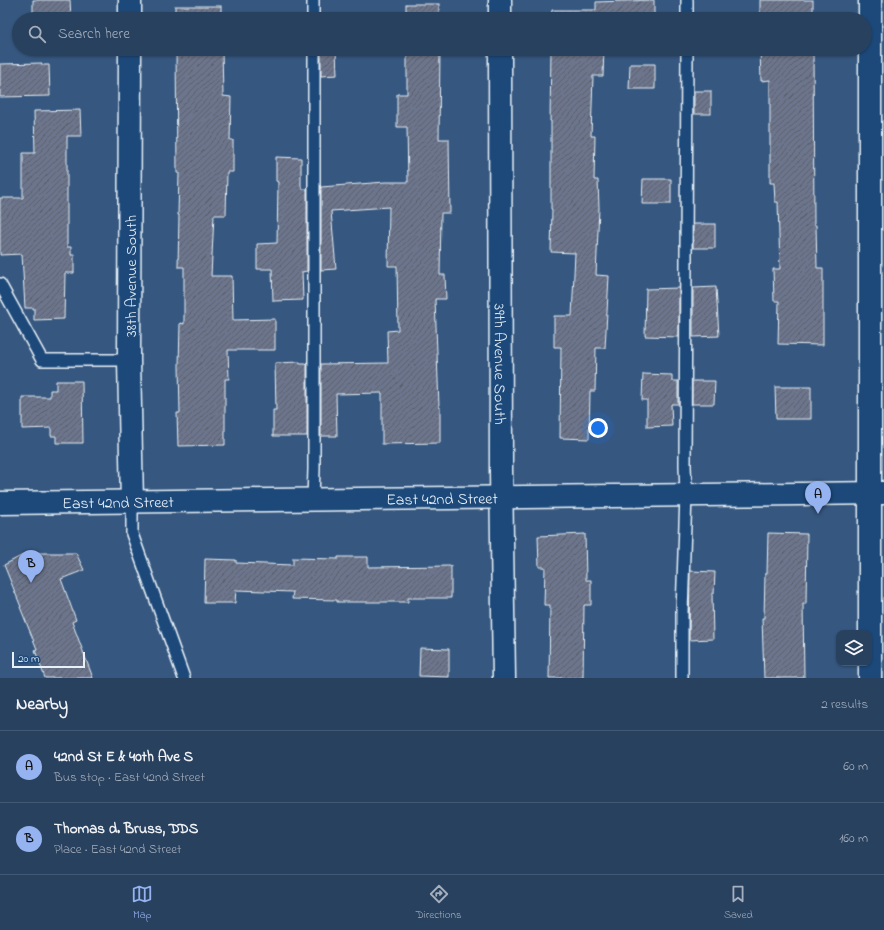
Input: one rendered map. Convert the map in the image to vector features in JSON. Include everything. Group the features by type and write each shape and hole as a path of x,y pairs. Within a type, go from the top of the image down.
{"street":[{"path":"130,0 130,12"},
{"path":"500,0 500,12"},
{"path":"870,0 870,12"},
{"name":"38th Avenue South","path":"130,56 130,360 132,503"},
{"name":"39th Avenue South","path":"500,56 504,678"},
{"path":"870,678 877,493 871,56"},
{"name":"East 42nd Street","path":"0,503 132,503 877,493"}],"lane":[{"path":"313,0 313,12"},
{"path":"687,0 687,12"},
{"path":"313,500 314,56"},
{"path":"682,678 682,612 686,495 686,56"},
{"path":"0,284 42,360 130,360"},
{"path":"132,503 132,534 184,678"}],"building":[{"path":"33,0 70,0 71,12 33,12"},
{"path":"654,0 654,12 552,12 552,10 596,10 596,2"},
{"path":"760,0 813,0 813,12 760,12"},
{"path":"406,4 439,4 439,12 406,12"},
{"path":"175,6 221,6 221,12 175,12"},
{"path":"176,56 222,56 223,96 231,97 230,140 233,140 233,172 227,172 226,215 214,215 211,276 232,276 233,320 275,319 275,350 228,350 229,379 225,379 225,445 178,446 177,413 180,413 180,323 184,324 184,267 178,267 179,173 177,173"},
{"path":"321,56 336,56 337,75 321,76"},
{"path":"407,56 440,56 439,139 449,139 450,213 441,213 440,275 445,275 446,299 435,299 440,407 440,443 382,444 382,393 336,394 337,436 321,436 321,364 388,363 387,331 398,330 397,266 388,266 389,207 331,211 336,269 321,270 321,187 385,182 408,182 407,127 397,127 397,94 407,94"},
{"path":"551,56 604,56 603,76 593,76 591,136 595,136 594,180 598,180 599,208 596,275 609,276 605,348 596,348 595,391 590,391 589,439 560,438 561,347 554,347 554,316 572,316 575,253 551,252 552,209 550,121"},
{"path":"760,56 813,56 814,225 816,225 817,268 823,268 823,345 778,344 779,301 774,301 773,269 780,269 778,202 775,202 774,183 770,183 770,80 761,81"},
{"path":"42,63 42,65 49,65 50,96 0,97 0,64"},
{"path":"630,64 655,64 655,89 629,89"},
{"path":"694,91 711,91 711,114 694,114"},
{"path":"80,110 81,136 67,136 67,247 71,247 71,255 74,255 74,273 65,273 64,319 34,320 34,308 25,308 22,254 0,255 0,198 23,198 23,153 35,153 34,111"},
{"path":"276,157 301,158 301,186 302,189 307,189 307,271 302,272 303,300 273,301 272,269 257,269 257,244 277,243 278,182 276,181"},
{"path":"643,179 671,179 671,204 642,204"},
{"path":"693,224 715,224 715,248 693,248"},
{"path":"716,287 719,336 693,337 693,288"},
{"path":"679,288 679,337 645,336 646,289"},
{"path":"300,362 300,364 307,364 307,436 273,436 273,410 276,410 275,363"},
{"path":"643,374 672,375 672,381 678,381 678,404 671,404 672,426 647,427 647,400 642,400"},
{"path":"56,381 82,381 83,443 56,443 56,436 51,436 51,428 22,429 22,397 50,397 50,390 56,390"},
{"path":"692,381 715,381 714,404 692,404"},
{"path":"775,387 811,387 811,419 776,419"},
{"path":"768,533 807,534 806,604 803,604 804,678 764,678 762,618 764,618"},
{"path":"585,534 586,580 591,580 591,605 584,605 583,678 549,678 550,605 544,605 545,567 539,567 538,536"},
{"path":"33,553 76,553 84,570 61,579 76,620 72,622 93,678 45,678 35,650 37,649 4,565 21,556"},
{"path":"338,557 368,557 368,567 451,566 451,598 408,598 408,602 337,602 337,600 292,599 293,592 236,590 235,603 204,603 205,559 236,560 236,563 293,565 293,558 338,559"},
{"path":"690,571 715,572 714,594 712,593 713,639 689,640"},
{"path":"420,648 449,649 449,677 419,676"}],"place":[{"name":"42nd St E & 40th Ave S","path":"818,514"},
{"name":"Thomas d. Bruss, DDS","path":"31,583"}]}
